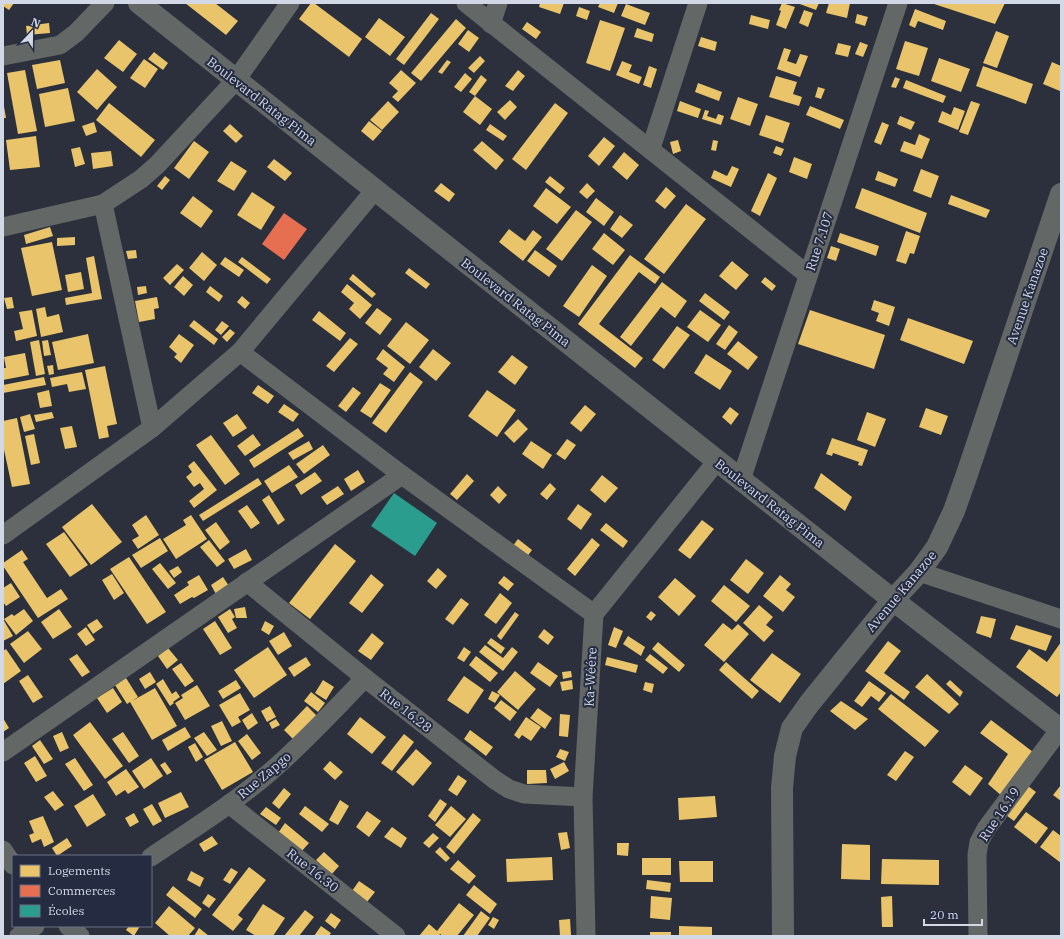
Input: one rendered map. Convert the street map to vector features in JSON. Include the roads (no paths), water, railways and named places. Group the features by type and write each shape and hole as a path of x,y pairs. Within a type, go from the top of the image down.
{"street":[{"path":"3,56 60,45 76,32 105,3"},
{"name":"Boulevard Ratag Pima","path":"139,3 893,600 1061,730"},
{"path":"3,227 103,204 141,179 157,165 236,80 290,3"},
{"path":"466,3 651,148 808,275"},
{"path":"491,24 498,3"},
{"path":"651,148 698,3"},
{"name":"Rue 7.107","path":"741,480 898,3"},
{"path":"3,535 152,428 240,352 375,190"},
{"name":"Avenue Kanazoe","path":"783,936 782,788 785,756 792,728 809,704 937,547 954,511 1061,194"},
{"path":"103,204 152,428"},
{"path":"240,352 402,475 594,614 717,461"},
{"path":"3,752 402,475"},
{"path":"918,572 1061,619"},
{"name":"Rue 16.28","path":"247,582 365,678 495,780 509,789 524,794 583,797"},
{"name":"Ka-Wéére","path":"586,936 583,797 594,614"},
{"name":"Rue Zapgo","path":"152,856 229,804 270,772 319,727 365,678"},
{"name":"Rue 16.19","path":"978,936 977,855 979,842 986,829 1061,730"},
{"name":"Rue 16.30","path":"229,804 396,936"},
{"path":"3,850 12,863"},
{"path":"18,936 33,927"},
{"path":"69,927 80,936"}]}
